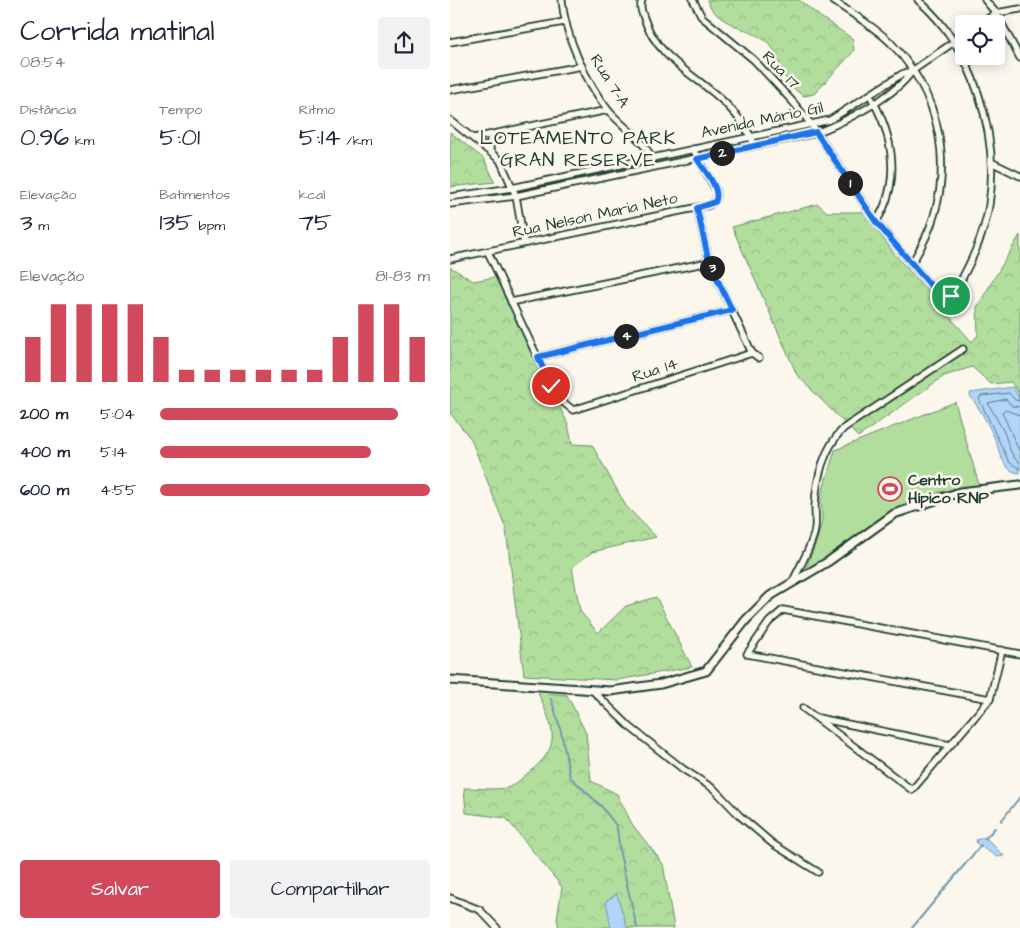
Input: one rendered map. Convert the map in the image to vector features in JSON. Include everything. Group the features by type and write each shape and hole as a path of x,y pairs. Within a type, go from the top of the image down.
{"street":[{"name":"Rua 7-A","path":"562,0 564,22 582,66 608,110 644,145 652,157 654,166"},
{"path":"642,0 640,6 648,30 663,51 726,104 751,136 754,145"},
{"name":"Rua 17","path":"694,0 702,17 754,60 811,124 876,222 939,295 951,296 956,290 978,247 989,205 992,162"},
{"path":"832,0 884,37 912,70 922,85 934,112 940,140 942,167 939,196 932,222 911,264"},
{"path":"918,0 954,42 972,74 979,95 992,162 1020,176"},
{"path":"985,0 996,13 1020,58"},
{"path":"993,15 1020,9"},
{"path":"450,42 564,22"},
{"path":"912,70 954,42"},
{"path":"450,90 582,66"},
{"name":"Avenida Mário Gil","path":"450,204 516,196 583,183 816,132 854,110 869,96 902,74 912,70"},
{"name":"Avenida Mário Gil","path":"450,197 512,188 830,120 874,103 906,80 912,70"},
{"path":"869,96 886,129 893,159 889,196 876,222"},
{"path":"474,138 608,110"},
{"path":"450,120 500,160 516,196 524,243"},
{"path":"490,151 488,148 490,140 505,131"},
{"name":"Rua Nelson Maria Neto","path":"450,259 709,205 715,202 717,198 716,190 693,149"},
{"path":"580,173 583,183"},
{"path":"697,208 709,262 752,353 759,358"},
{"path":"488,252 538,357 732,310"},
{"path":"511,302 709,262"},
{"path":"792,583 814,537 816,492 827,453 834,438 844,428 963,349"},
{"name":"Rua 14","path":"538,357 559,399 573,410 752,353"},
{"path":"450,680 592,690 633,689 682,680 706,672 746,620 770,596 830,561 894,514 960,492 1020,485"},
{"path":"990,700 748,654 769,622 783,610 1020,654"},
{"path":"803,708 912,790 990,700 1002,650"},
{"path":"592,690 630,727 683,769 714,789 740,816 773,844 818,872"},
{"path":"816,717 950,745"},
{"path":"450,898 480,910 497,928"}],"green space":[{"path":"707,0 799,0 853,39 854,51 814,94 804,96 788,82 772,47 766,41 717,15"},
{"path":"450,132 484,159 495,182 450,187"},
{"path":"818,204 827,212 864,212 896,256 972,342 978,335 977,307 1020,235 1020,395 1011,382 991,384 972,367 944,376 858,437 797,375 732,227"},
{"path":"450,267 473,281 496,277 568,424 572,444 592,445 626,506 656,537 592,552 572,567 580,611 598,633 626,606 656,597 692,667 617,680 524,675 506,529 471,439 450,413"},
{"name":"Centro Hípico RNP","path":"955,402 979,485 930,495 901,505 804,573 822,521 821,496 835,450"},
{"path":"538,693 567,695 586,733 591,781 617,794 632,824 663,864 674,928 559,928 557,919 562,887 506,818 466,813 464,788 496,789 509,787 539,763 547,754 551,745 551,727"}],"water":[{"path":"1013,387 1020,400 1020,473 1014,472 1005,465 989,427 970,396 970,393"},
{"path":"985,837 1004,856 997,857 977,844 976,840"},
{"path":"617,894 628,928 611,928 606,901"}],"waterway":[{"path":"1019,400 1020,373"},
{"path":"551,699 560,727 570,777 602,807 617,827 620,854 637,928"},
{"path":"1001,821 1020,797"},
{"path":"985,839 995,828"},
{"path":"912,928 981,845"}],"place":[{"name":"Centro Hípico RNP","path":"890,489"}],"district":[{"name":"LOTEAMENTO PARK GRAN RESERVE","path":"578,149"}],"route":[{"path":"551,386 538,357 732,310 709,262 697,208 715,202 717,198 716,190 697,159 754,145 816,132 876,222 939,295 951,296"}]}
